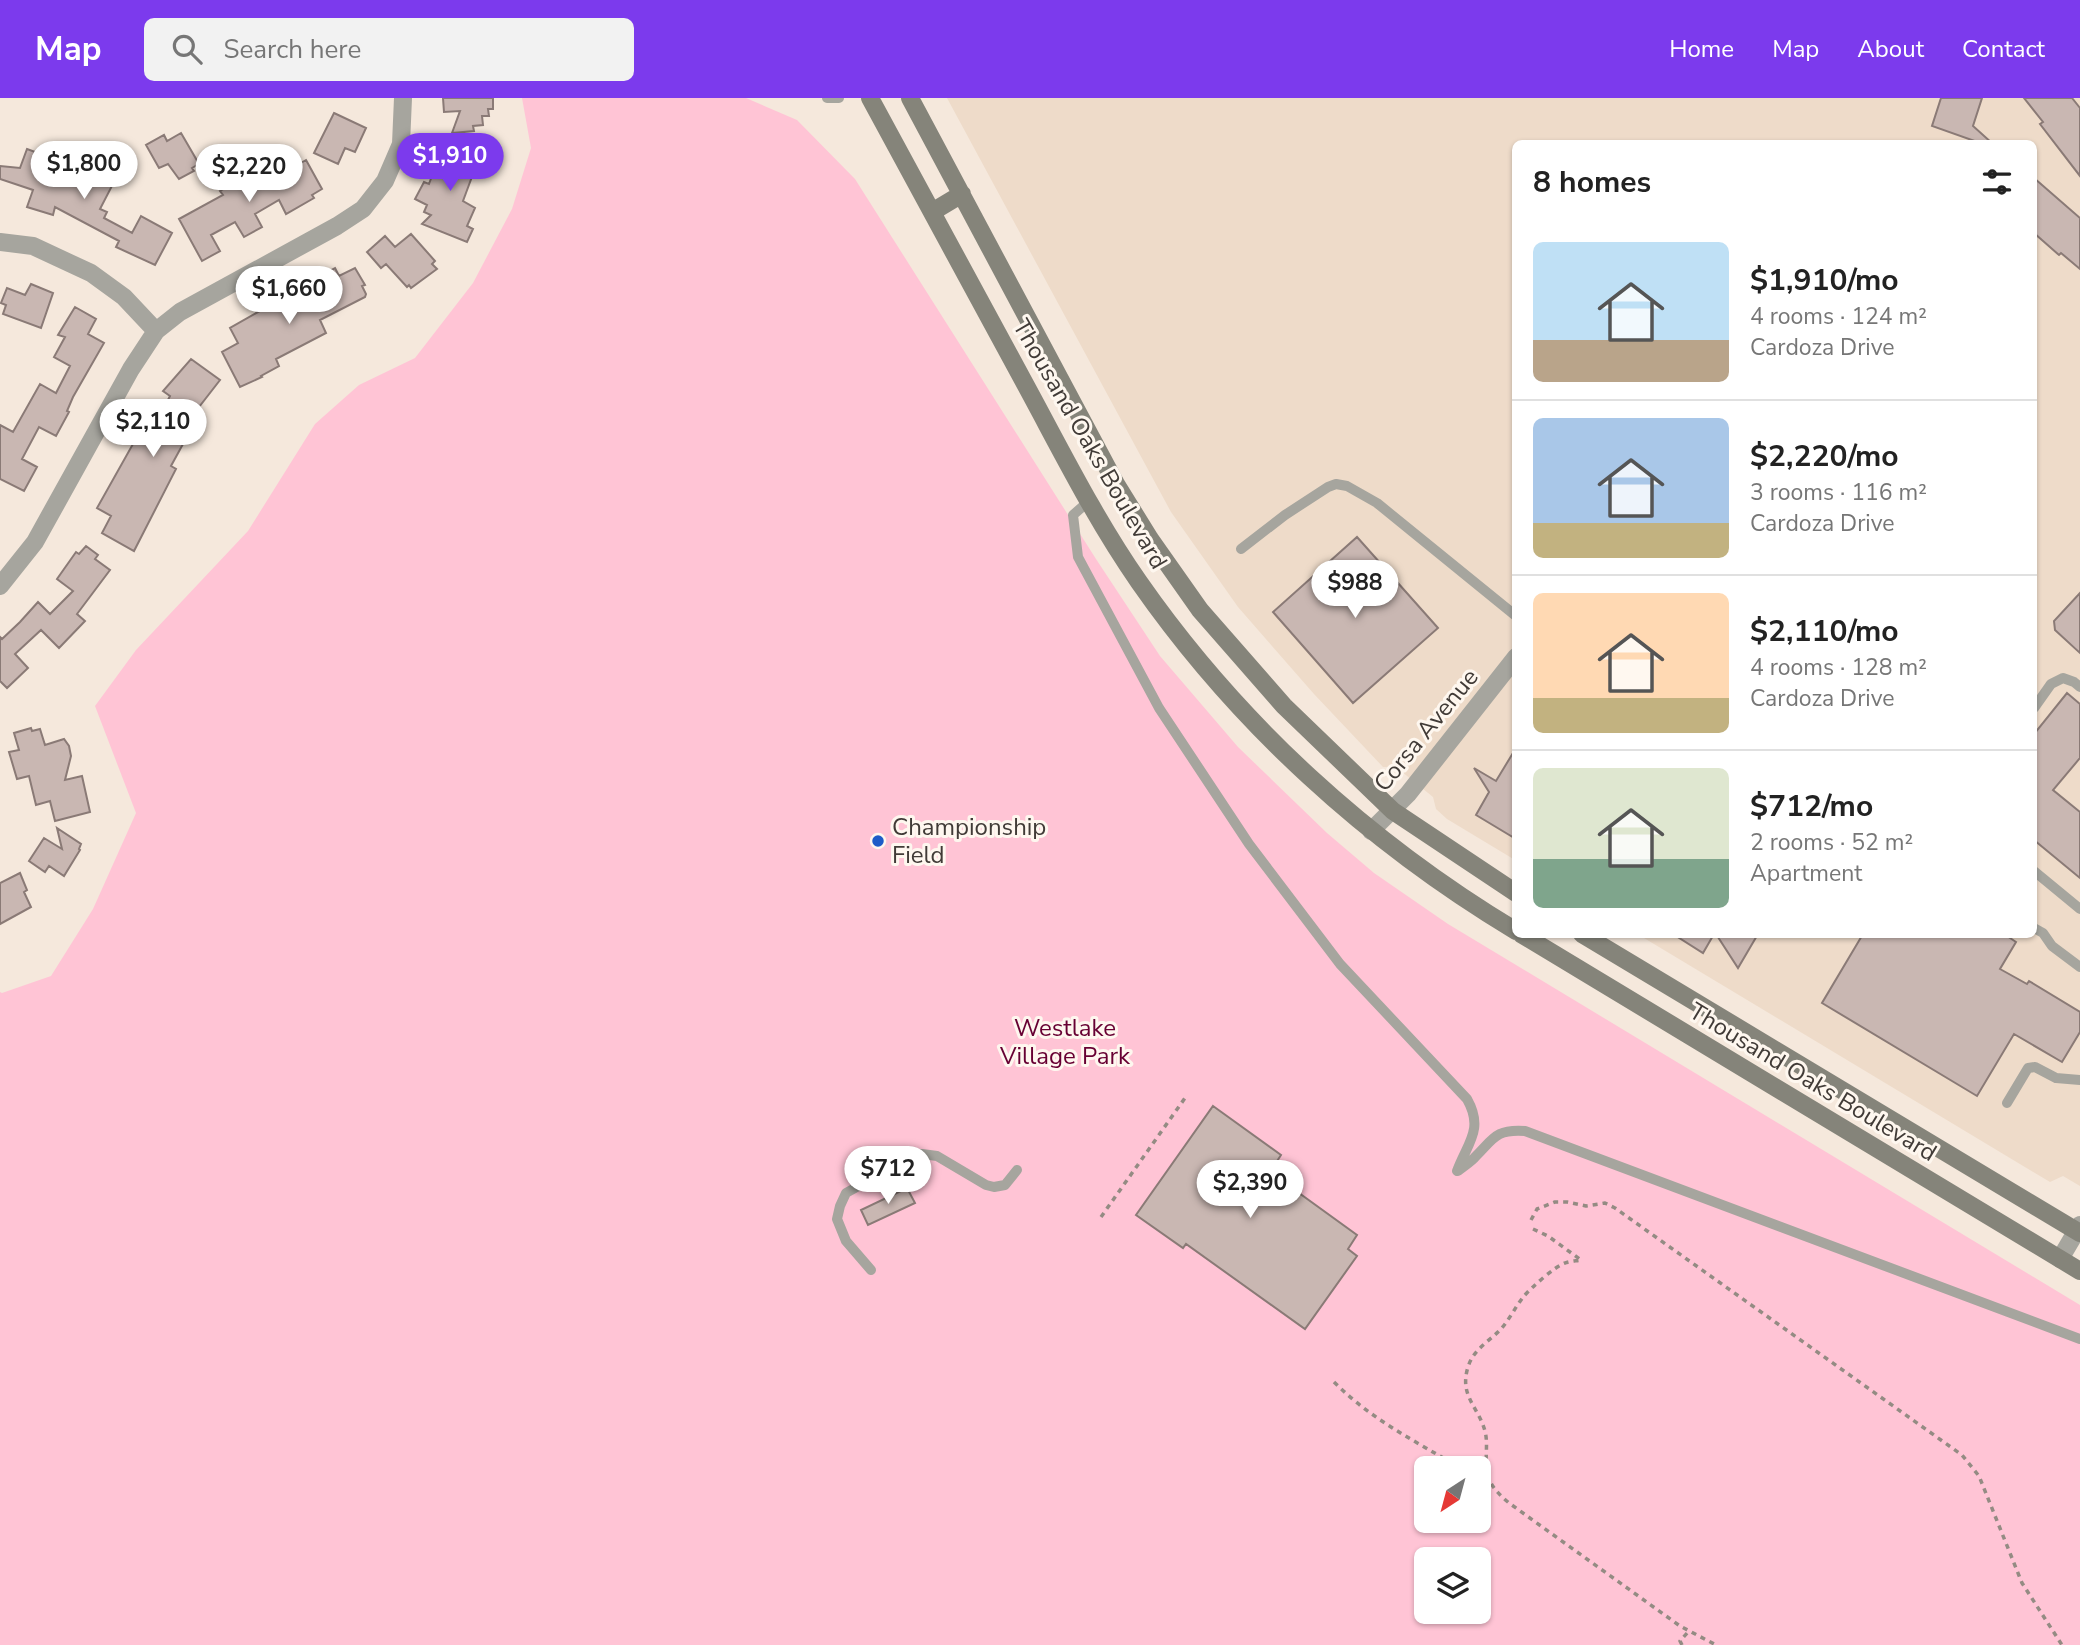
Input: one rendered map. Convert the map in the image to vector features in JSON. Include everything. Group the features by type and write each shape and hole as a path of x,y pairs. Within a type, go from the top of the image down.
{"main road":[{"name":"Thousand Oaks Boulevard","path":"870,98 1088,501 1139,582 1185,643 1271,741 1371,831 1466,901 1512,929"},
{"name":"Thousand Oaks Boulevard","path":"910,98 1116,484 1200,610 1242,660 1328,751 1392,810 1512,890"},
{"path":"932,212 962,194"},
{"path":"1088,501 1116,484"},
{"name":"Thousand Oaks Boulevard","path":"1528,938 2080,1271"},
{"name":"Thousand Oaks Boulevard","path":"1589,938 2079,1230"}],"street":[{"path":"0,586 35,542 131,369 156,331 180,312 363,209 385,181 401,144 403,98"},
{"path":"0,242 33,246 92,273 124,297 156,331"},
{"name":"Corsa Avenue","path":"1371,831 1466,723 1512,662"},
{"path":"2060,1259 2079,1230"}],"lane":[{"path":"827,98 839,98"},
{"path":"1241,549 1285,515 1328,487 1336,484 1347,485 1377,503 1414,531 1512,613"},
{"path":"1088,501 1073,515 1078,557 1159,708 1249,845 1340,964 1467,1098 1476,1120 1474,1132 1457,1171 1475,1158 1488,1141 1500,1133 1525,1130 2080,1339"},
{"path":"2037,704 2051,684 2063,678 2080,687"},
{"path":"2037,873 2080,909"},
{"path":"2037,930 2043,933 2052,946 2080,967"},
{"path":"2007,1103 2028,1068 2035,1067 2056,1078 2080,1080"},
{"path":"872,1270 846,1241 837,1219 846,1193 914,1154 937,1156 994,1187 1005,1185 1017,1170"}],"path":[{"path":"1101,1217 1185,1098"},
{"path":"1531,1220 1537,1209 1555,1202 1586,1206 1605,1203 1615,1208 1962,1455 1979,1476 2022,1583 2062,1645"},
{"path":"1486,1456 1488,1445 1484,1428 1468,1399 1465,1385 1468,1365 1478,1350 1501,1329 1532,1288 1566,1262 1581,1260 1548,1236 1533,1229"},
{"path":"1334,1382 1352,1400 1400,1435 1438,1456"},
{"path":"1491,1482 1497,1493 1509,1503 1689,1631 1716,1645"},
{"path":"1682,1645 1681,1641 1689,1631"}],"shaded area":[{"path":"947,98 2080,98 2080,1186 2063,1176 2050,1182 1644,938 2037,938 2037,140 1512,140 1512,858 1447,819 1436,809 1433,797 1396,767 1383,767 1314,694 1238,607 1171,512"}],"green space":[{"name":"Westlake Village Park","path":"522,98 746,98 797,120 855,179 1160,656 1238,747 1327,833 1374,873 1448,924 2080,1305 2080,1645 0,1645 0,992 51,976 93,909 136,813 95,706 136,650 248,531 315,424 359,385 415,358 473,283 512,209 531,148"}],"building":[{"path":"443,98 493,98 493,109 488,109 489,116 482,116 483,125 473,126 474,131 452,133 460,111 444,112"},
{"path":"1941,98 1982,98 1973,126 1989,140 1972,140 1932,126"},
{"path":"2024,98 2072,98 2080,108 2080,176 2040,124 2043,122"},
{"path":"334,113 366,128 355,152 345,148 338,164 314,153"},
{"path":"181,133 199,164 192,168 194,171 179,179 168,164 159,168 146,145 164,135 167,141"},
{"path":"448,143 480,155 463,201 475,208 467,226 473,229 467,242 422,224 431,215 424,212 427,205 415,199 424,182 429,184 441,151 444,152"},
{"path":"27,149 46,156 43,163 77,173 87,154 101,162 99,166 108,171 105,175 115,180 100,209 107,212 104,218 132,233 141,216 172,233 155,265 116,247 119,241 55,207 53,215 27,207 33,190 0,179 0,166 20,168"},
{"path":"306,160 322,189 312,195 314,198 286,214 279,200 255,214 262,227 244,237 235,222 211,235 220,251 202,261 179,219 223,195 220,191 239,180 234,172 247,165 256,178 281,164 285,172"},
{"path":"2037,181 2080,218 2080,269 2061,253 2059,255 2037,236"},
{"path":"411,234 435,261 432,264 437,269 411,288 386,264 381,268 367,252 385,236 395,247"},
{"path":"335,268 339,276 355,268 365,285 362,286 365,297 320,320 326,333 276,359 279,366 240,387 222,352 238,343 230,328 284,297 291,310 319,295 311,281"},
{"path":"31,284 53,293 41,328 3,314 6,305 1,303 7,288 25,295"},
{"path":"75,307 96,319 88,334 104,343 73,397 67,411 69,412 56,436 39,427 22,459 37,467 24,491 0,479 0,425 13,432 40,384 56,393 70,366 54,357 65,337 58,335"},
{"path":"191,359 220,380 199,407 195,405 176,441 183,444 171,466 176,469 134,551 102,533 111,516 97,508 147,419 156,423 170,396 163,391"},
{"path":"1357,537 1438,628 1353,703 1273,612"},
{"path":"86,546 98,555 95,559 110,570 77,614 85,621 59,648 41,630 15,654 28,668 7,688 0,681 0,637 2,639 38,602 50,614 73,591 57,579 76,552 79,554"},
{"path":"2080,593 2080,653 2055,630 2054,621"},
{"path":"2067,693 2080,704 2080,758 2053,790 2080,812 2080,878 2037,842 2037,730"},
{"path":"31,728 32,731 40,729 45,745 64,739 69,746 71,756 65,780 82,776 90,812 55,821 50,801 36,805 29,776 17,779 9,752 19,750 14,733"},
{"path":"1512,755 1512,837 1476,815 1489,792 1474,768 1496,781"},
{"path":"57,828 81,844 64,876 49,866 45,872 29,861 44,838 62,849"},
{"path":"20,873 31,907 0,924 0,883"},
{"path":"1679,938 1712,938 1703,953"},
{"path":"1719,938 1756,938 1738,968"},
{"path":"1861,938 2010,938 2016,942 2000,969 2027,984 2029,981 2080,1012 2080,1032 2062,1062 2014,1034 1977,1096 1822,1003"},
{"path":"1213,1106 1281,1155 1270,1172 1357,1235 1348,1249 1357,1256 1305,1329 1186,1244 1183,1248 1136,1215"},
{"path":"907,1188 915,1203 868,1225 861,1210"}],"place":[{"name":"Championship Field","path":"878,841"}]}
